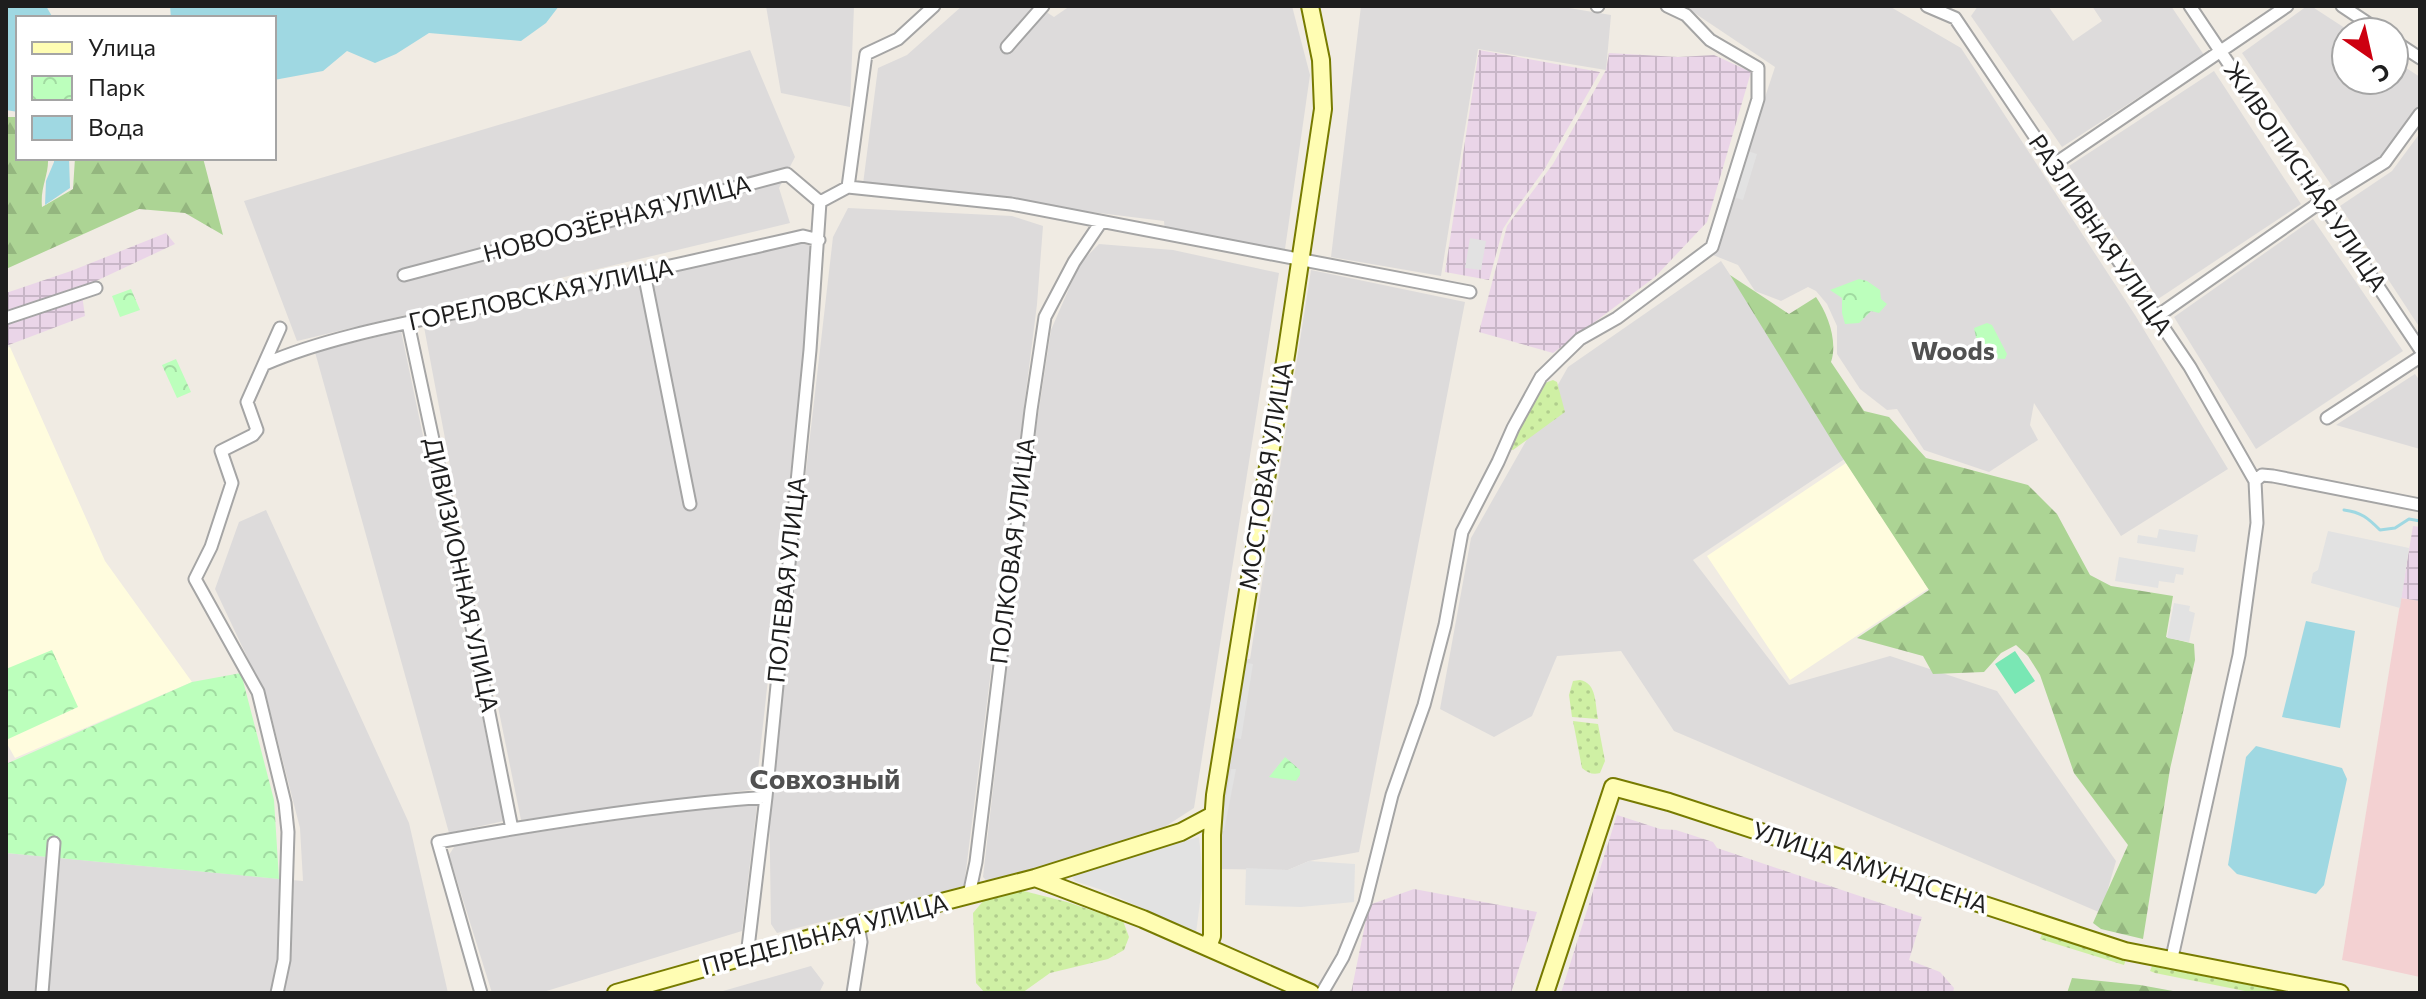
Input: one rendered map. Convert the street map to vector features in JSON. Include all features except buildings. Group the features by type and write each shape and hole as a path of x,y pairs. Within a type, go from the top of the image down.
{"street":[{"path":"848,187 866,54 898,39 934,6"},
{"path":"1007,47 1043,6"},
{"name":"МОСТОВАЯ УЛИЦА","path":"1208,947 1212,936 1213,815 1323,109 1321,60 1310,6"},
{"path":"1322,993 1343,957 1365,903 1392,795 1427,691 1445,625 1462,532 1513,428 1541,377 1580,339 1617,318 1712,247 1758,99 1758,68 1710,40 1686,15 1667,6"},
{"path":"1927,6 1955,18 1964,6"},
{"name":"ЖИВОПИСНАЯ УЛИЦА","path":"2190,6 2420,349"},
{"path":"2053,165 2287,6"},
{"name":"РАЗЛИВНАЯ УЛИЦА","path":"1955,18 2190,367 2255,481 2257,523 2239,655 2171,962"},
{"path":"2156,317 2322,201 2385,162 2420,114"},
{"name":"НОВООЗЁРНАЯ УЛИЦА","path":"404,275 787,174 820,202"},
{"path":"820,202 848,187 1011,204 1470,292"},
{"name":"ПОЛЕВАЯ УЛИЦА","path":"747,956 766,797 819,240 820,202"},
{"name":"ПОЛКОВАЯ УЛИЦА","path":"969,895 976,862 1045,317 1074,262 1101,222"},
{"name":"ГОРЕЛОВСКАЯ УЛИЦА","path":"265,364 290,354 408,323 803,236 819,240"},
{"path":"644,273 690,504"},
{"path":"6,318 96,288"},
{"name":"ДИВИЗИОННАЯ УЛИЦА","path":"408,323 512,829"},
{"path":"277,993 284,960 288,832 285,803 258,692 195,579 211,547 232,483 221,451 257,430 247,402 280,328"},
{"path":"2327,418 2420,357"},
{"path":"2255,481 2262,475 2273,476 2420,505"},
{"name":"УЛИЦА АМУНДСЕНА","path":"1545,993 1613,787 1669,802 2125,951 2340,993"},
{"path":"481,993 438,842 687,803 766,797"},
{"name":"ПРЕДЕЛЬНАЯ УЛИЦА","path":"616,993 1035,878 1181,832 1213,815"},
{"path":"42,993 54,843"},
{"path":"1035,878 1143,919 1311,993"},
{"path":"853,993 861,942 858,925"}],"shaded area":[{"path":"766,6 854,6 850,107 781,93"},
{"path":"962,6 1037,6 1054,17 1070,6 1292,6 1310,75 1285,249 1165,233 1164,221 863,184 878,68 907,55"},
{"path":"1361,6 1557,6 1611,15 1606,70 1478,49 1441,276 1331,257"},
{"path":"1684,6 1889,6 1961,48 2135,315 2228,469 2121,536 2034,403 2030,425 2038,440 1989,472 1924,450 1897,409 1887,410 1860,389 1837,354 1837,326 1827,304 1816,291 1808,287 1781,301 1755,291 1738,265 1713,255 1775,67"},
{"path":"1978,6 2048,6 2073,41 2102,21 2092,6 2171,6 2204,55 2062,147 1971,16"},
{"path":"2311,6 2330,18 2330,96 2410,96 2410,70 2420,77 2420,105 2381,158 2334,189 2242,53"},
{"path":"750,50 795,157 779,188 790,223 297,341 244,201"},
{"path":"1479,50 1600,72 1544,170 1503,229 1489,280 1445,272"},
{"path":"1609,53 1678,57 1714,55 1751,72 1707,222 1655,277 1553,353 1479,332 1507,226 1553,164 1606,70"},
{"path":"2214,71 2301,204 2158,299 2069,166"},
{"path":"2420,133 2420,328 2340,206 2392,171"},
{"path":"1748,151 1757,154 1743,200 1733,197"},
{"path":"848,208 1012,216 1043,226 1037,304 964,886 777,933 771,924 769,792 833,237"},
{"path":"2313,219 2403,351 2256,449 2174,317"},
{"path":"166,233 175,244 81,288 85,316 6,346 6,293"},
{"path":"1470,238 1486,241 1481,270 1465,268"},
{"path":"797,242 815,247 756,789 521,820 424,327"},
{"path":"1099,244 1173,250 1279,273 1194,808 1149,837 1070,862 988,882 983,877 1028,481 1051,330 1080,263"},
{"path":"1721,261 1849,456 1693,560 1789,685 1890,656 1997,691 2116,861 2101,913 1674,731 1621,651 1557,656 1532,716 1494,737 1440,709 1471,538 1568,367"},
{"path":"1311,270 1465,302 1359,852 1309,861 1288,870 1218,869 1220,806 1246,659 1250,659"},
{"path":"401,331 504,821 449,833 315,352"},
{"path":"10,347 105,561 192,682 15,758 6,742 6,348"},
{"path":"2415,374 2420,381 2420,449 2336,425"},
{"path":"1846,463 1929,588 1790,680 1707,556"},
{"path":"266,510 409,823 448,993 6,993 6,853 303,881 300,828 267,699 215,589 239,522"},
{"path":"2413,526 2420,527 2420,601 2401,598"},
{"path":"2159,529 2198,535 2195,552 2137,543 2138,535 2157,538"},
{"path":"2328,531 2409,548 2400,608 2311,583 2313,573 2318,570"},
{"path":"2119,557 2184,568 2183,575 2176,574 2174,583 2159,581 2158,588 2115,581"},
{"path":"2401,598 2420,601 2420,977 2342,960"},
{"path":"2174,603 2190,606 2189,611 2195,613 2189,642 2167,638"},
{"path":"1247,663 1253,664 1241,739 1234,738"},
{"path":"1231,769 1236,769 1224,831 1220,831"},
{"path":"743,802 757,805 742,931 540,993 492,993 449,855 456,844"},
{"path":"1617,815 1713,842 1717,848 1922,917 1909,960 1940,972 1954,988 1953,993 1561,993"},
{"path":"1199,837 1203,879 1196,933 1073,878 1074,874 1088,868"},
{"path":"1309,861 1355,864 1354,902 1301,907 1245,905 1246,868 1288,870"},
{"path":"1414,889 1537,912 1511,993 1351,993 1369,905"},
{"path":"811,966 824,983 819,993 716,993"}],"green space":[{"path":"6,117 16,117 16,160 48,160 42,207 73,189 75,160 204,160 223,235 185,213 139,209 6,269"},
{"path":"1730,275 1789,314 1816,297 1831,328 1831,362 1864,411 1889,417 1926,458 2028,485 2057,514 2090,575 2111,586 2173,596 2166,637 2194,644 2195,660 2170,769 2143,939 2101,929 2093,923 2128,845 2074,773 2040,675 2028,656 2016,645 2001,653 1984,672 1933,674 1923,656 1857,638 1929,590 1840,454"},
{"path":"1859,279 1880,290 1881,299 1887,304 1879,313 1871,311 1859,323 1845,324 1842,298 1830,290"},
{"path":"131,289 140,310 120,317 112,296"},
{"path":"1987,323 1992,325 2007,354 2005,359 1989,358 1985,352 1989,348 1987,344 1978,346 1974,328"},
{"path":"176,359 191,392 177,398 162,365"},
{"path":"1557,382 1565,412 1513,450 1510,449 1509,444 1545,383"},
{"path":"52,650 78,707 6,740 6,669"},
{"path":"2015,651 2035,681 2015,694 1995,664"},
{"path":"241,673 274,800 279,879 6,853 6,764 192,682"},
{"path":"1580,680 1590,685 1598,719 1572,717 1569,695 1573,681"},
{"path":"1573,721 1598,724 1605,761 1600,773 1591,773 1582,768"},
{"path":"1285,757 1300,770 1296,781 1269,777"},
{"path":"1016,889 1123,921 1129,937 1124,950 1108,959 1050,973 1022,993 985,993 976,983 973,913 984,900"},
{"path":"2043,932 2126,959 2124,965 2040,939"},
{"path":"2152,966 2291,993 2255,993 2155,973 2150,971"},
{"path":"2072,978 2140,985 2184,993 2067,993"}],"water":[{"path":"6,6 46,6 52,16 16,16 16,112 6,110"},
{"path":"170,6 559,6 546,23 521,41 429,33 375,63 347,51 323,71 276,80 276,16 171,16"},
{"path":"69,160 70,188 45,205 46,181 54,162"},
{"path":"2306,621 2355,631 2340,728 2282,717"},
{"path":"2256,746 2342,768 2347,779 2324,885 2316,894 2237,874 2228,865 2246,757"}],"waterway":[{"path":"2344,510 2364,516 2380,530 2395,528 2409,519 2420,521"}],"district":[{"name":"Woods","path":"1953,351"},
{"name":"Совхозный","path":"825,779"}]}
